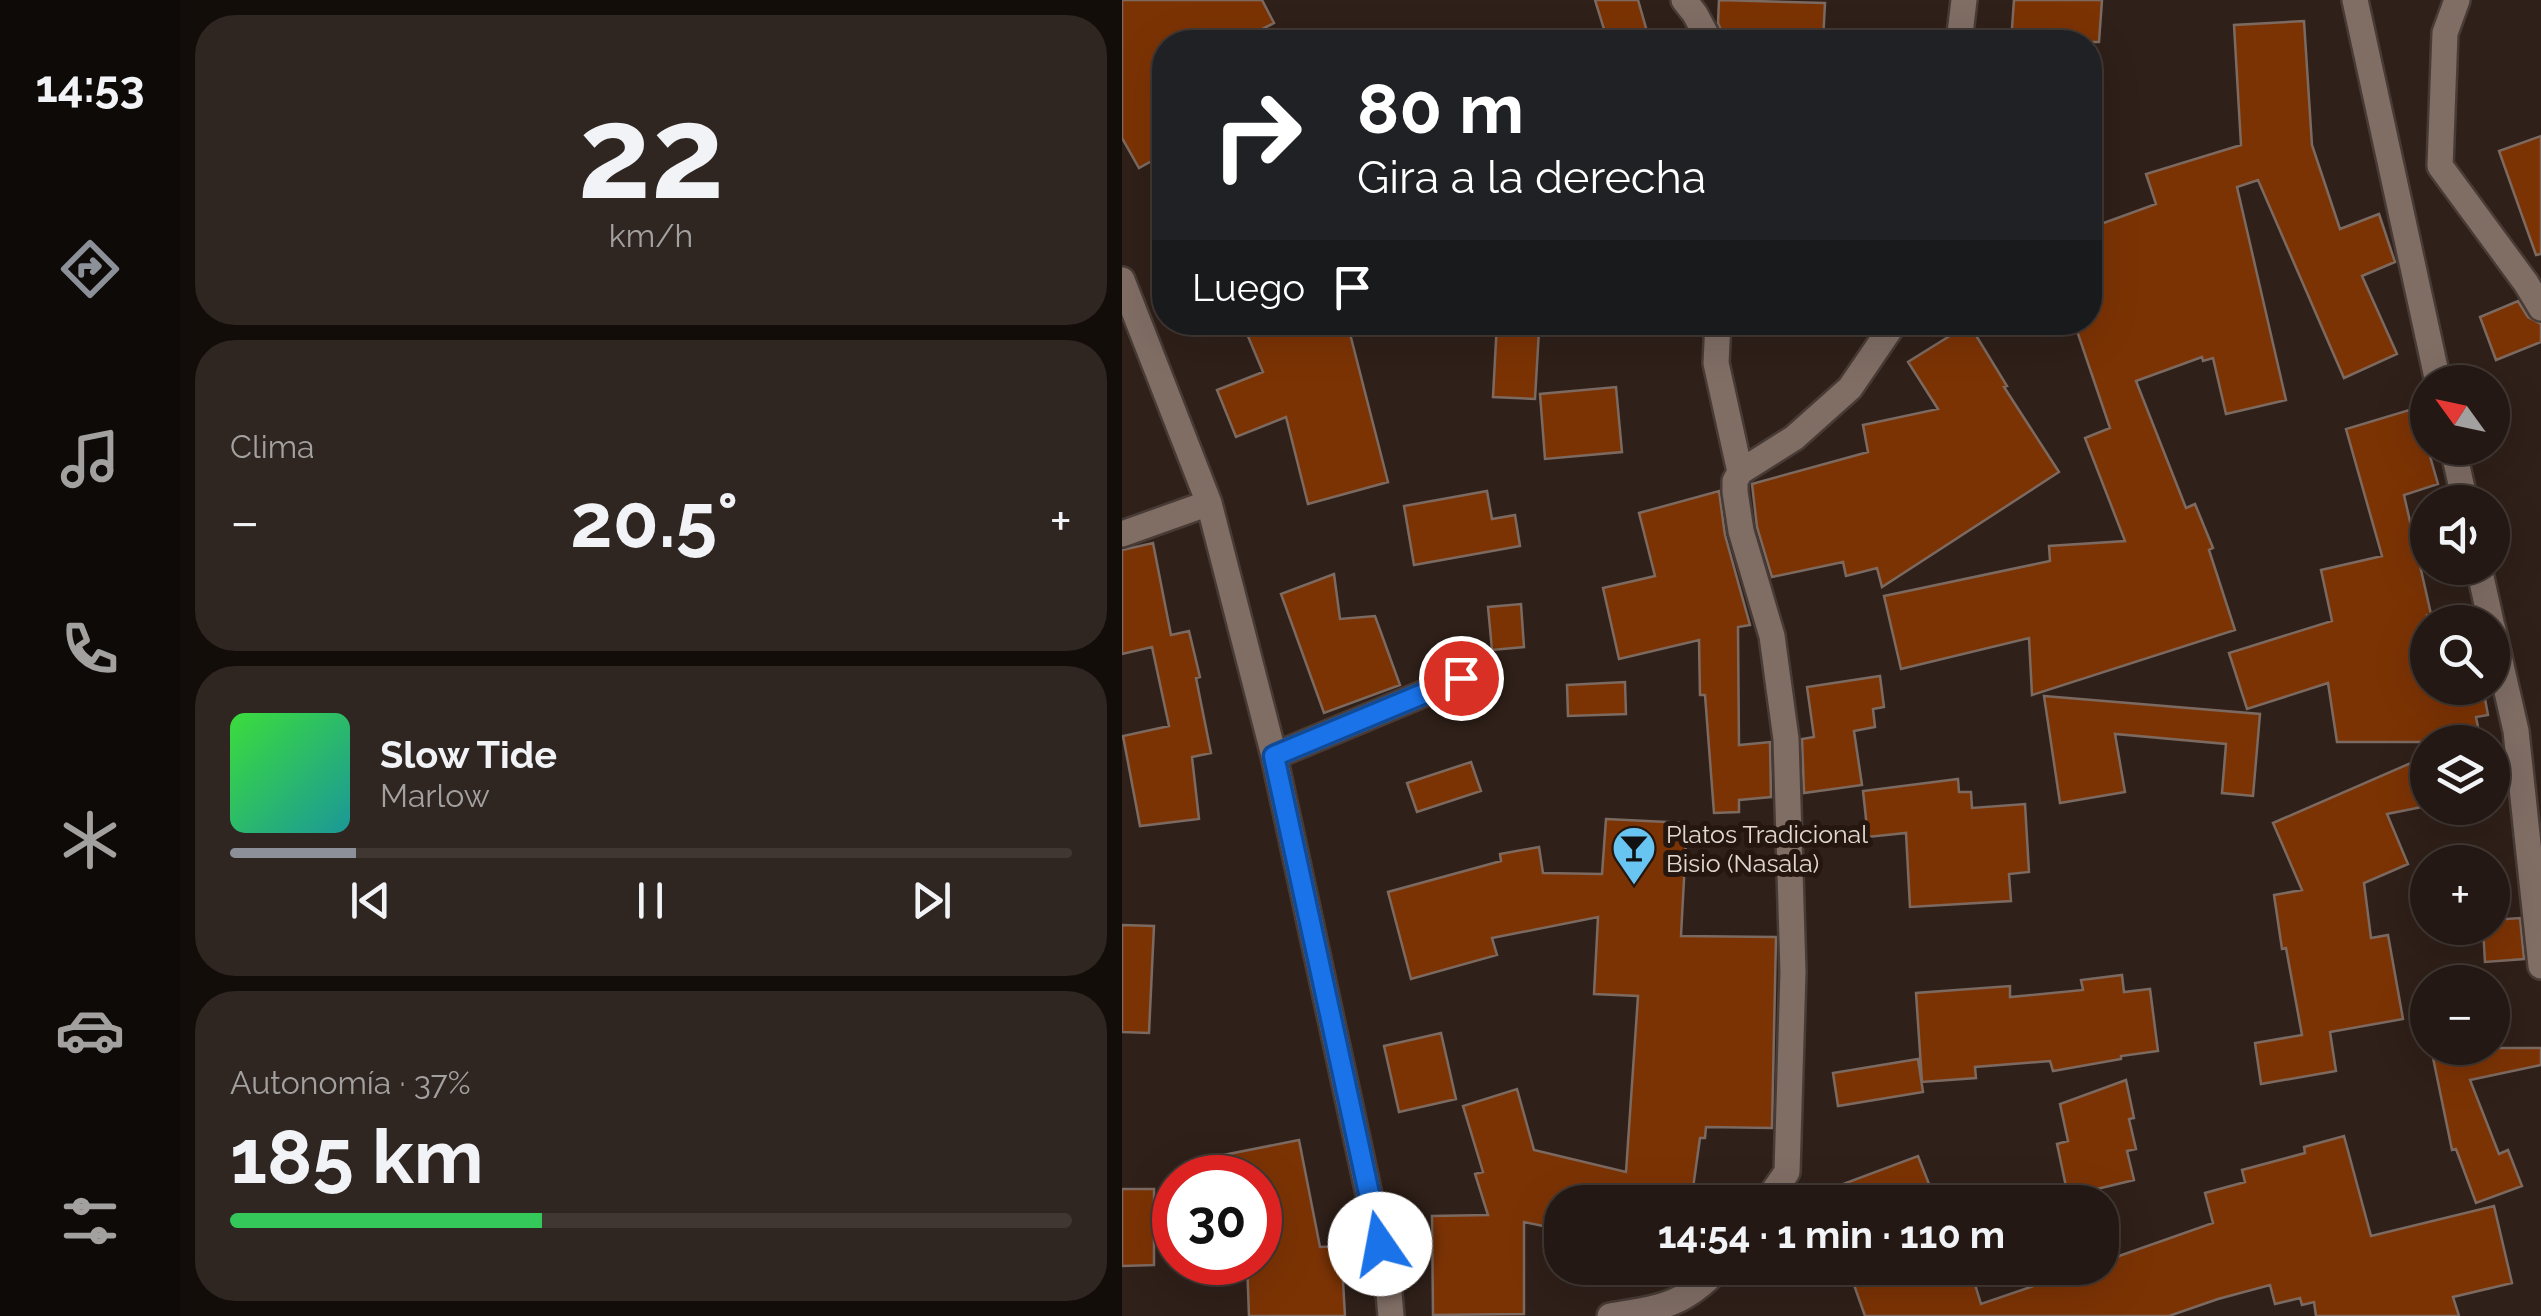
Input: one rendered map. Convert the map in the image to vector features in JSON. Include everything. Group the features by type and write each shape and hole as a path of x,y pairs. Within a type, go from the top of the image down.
{"street":[{"path":"1684,0 1704,30"},
{"path":"1960,30 1964,0"},
{"path":"2355,0 2434,365"},
{"path":"2457,0 2445,33 2440,166 2540,308"},
{"path":"1122,280 1209,503 1274,756 1388,1282 1391,1316"},
{"path":"1717,335 1716,362 1740,472"},
{"path":"1778,1185 1787,1172 1792,972 1786,740 1772,636 1741,532 1735,482 1740,472 1794,438 1850,388 1886,335"},
{"path":"1122,534 1209,503"},
{"path":"1274,756 1461,678"},
{"path":"2510,704 2540,966"},
{"path":"1610,1316 1665,1307 1703,1285"}],"building":[{"path":"1122,0 1262,0 1274,23 1260,30 1152,30 1152,161 1139,168 1122,138"},
{"path":"1595,0 1638,0 1647,30 1604,30"},
{"path":"1719,0 1825,3 1824,30 1721,30"},
{"path":"2014,0 2102,0 2100,30 2012,30"},
{"path":"2304,21 2312,145 2340,229 2379,214 2395,262 2362,276 2397,354 2344,378 2258,180 2237,187 2286,400 2226,414 2213,358 2203,361 2202,357 2136,381 2186,508 2195,504 2213,548 2209,550 2235,630 2032,695 2029,638 1901,669 1884,596 2050,561 2049,546 2125,541 2085,438 2110,428 2078,335 2102,335 2102,224 2156,204 2146,174 2241,145 2234,25"},
{"path":"2541,136 2541,254 2536,255 2499,151"},
{"path":"2518,301 2528,317 2541,324 2541,342 2496,360 2480,317"},
{"path":"1247,335 1350,335 1388,482 1308,504 1286,417 1236,437 1217,390 1263,372"},
{"path":"1496,335 1539,335 1535,399 1493,397"},
{"path":"1951,335 1976,335 2059,472 1882,587 1877,568 1846,576 1843,562 1772,577 1757,527 1752,484 1868,452 1863,425 1938,409 1908,362"},
{"path":"1616,387 1622,452 1545,459 1540,394"},
{"path":"2410,410 2410,465 2432,465 2438,484 2410,485 2410,493 2404,495 2410,521 2410,585 2424,585 2429,605 2410,605 2410,705 2486,705 2488,715 2476,717 2478,725 2410,725 2410,742 2337,742 2328,683 2247,709 2229,653 2332,621 2321,570 2382,556 2346,429"},
{"path":"1487,491 1492,519 1515,515 1520,546 1414,565 1404,506"},
{"path":"1719,491 1725,535 1750,625 1738,627 1739,745 1770,742 1771,797 1739,800 1739,812 1714,813 1705,695 1700,695 1699,640 1619,659 1603,588 1655,576 1639,513"},
{"path":"1153,543 1171,635 1189,631 1211,753 1192,757 1199,819 1140,826 1123,736 1169,726 1152,647 1122,654 1122,550"},
{"path":"1334,574 1340,619 1375,616 1400,685 1324,713 1281,594"},
{"path":"1521,604 1524,647 1492,650 1488,607"},
{"path":"1880,676 1884,707 1873,709 1875,727 1854,731 1862,785 1804,793 1802,739 1814,737 1807,687"},
{"path":"1625,682 1626,714 1568,716 1567,685"},
{"path":"2044,696 2260,714 2253,796 2222,793 2226,744 2115,734 2125,792 2060,803"},
{"path":"1471,762 1481,791 1417,812 1407,783"},
{"path":"2410,763 2410,809 2387,814 2408,864 2364,883 2371,938 2388,935 2403,1019 2330,1032 2336,1071 2261,1084 2255,1043 2302,1035 2274,895 2302,890 2273,823"},
{"path":"1958,779 1959,792 1971,792 1972,808 2025,804 2029,872 2009,874 2011,901 1910,907 1906,833 1868,837 1863,791"},
{"path":"1606,819 1687,823 1681,936 1776,937 1772,1128 1706,1127 1705,1138 1700,1138 1693,1185 1544,1185 1544,1226 1524,1222 1524,1314 1433,1315 1432,1216 1488,1215 1475,1174 1483,1172 1463,1106 1517,1089 1534,1150 1626,1172 1638,996 1594,994 1598,917 1492,938 1497,955 1411,979 1388,892 1501,861 1500,854 1539,847 1543,873 1602,874"},
{"path":"2520,918 2524,959 2485,962 2484,945 2510,945 2510,919"},
{"path":"1122,925 1154,926 1149,1033 1122,1032"},
{"path":"2122,975 2124,992 2150,989 2158,1051 2053,1071 2050,1061 1975,1067 1976,1078 1922,1082 1916,993 2010,986 2010,997 2083,990 2081,980"},
{"path":"1441,1033 1456,1099 1399,1112 1384,1046"},
{"path":"2510,1048 2541,1048 2541,1065 2470,1080 2499,1154 2508,1150 2522,1186 2476,1203 2456,1149 2452,1150 2434,1065 2510,1065"},
{"path":"1918,1059 1923,1092 1838,1106 1833,1073"},
{"path":"2126,1080 2134,1118 2129,1119 2136,1149 2127,1151 2134,1180 2113,1185 2066,1185 2057,1144 2068,1141 2060,1104"},
{"path":"2344,1136 2371,1236 2494,1206 2512,1283 2453,1297 2459,1316 2316,1316 2314,1302 2302,1305 2300,1298 2275,1304 2270,1285 2169,1316 1865,1316 1854,1285 1975,1285 1981,1304 2036,1285 2119,1285 2119,1256 2213,1223 2205,1193 2245,1182 2242,1170 2305,1153 2304,1147"},
{"path":"1299,1140 1320,1247 1341,1246 1345,1316 1249,1316 1248,1285 1282,1285 1282,1155 1223,1155"},
{"path":"1918,1156 1929,1185 1840,1185"},
{"path":"1122,1189 1152,1189 1152,1265 1122,1266"}],"place":[{"name":"Platos Tradicional Bisio (Nasala)","path":"1634,886"}],"route":[{"path":"1380,1244 1274,756 1461,678"}]}
